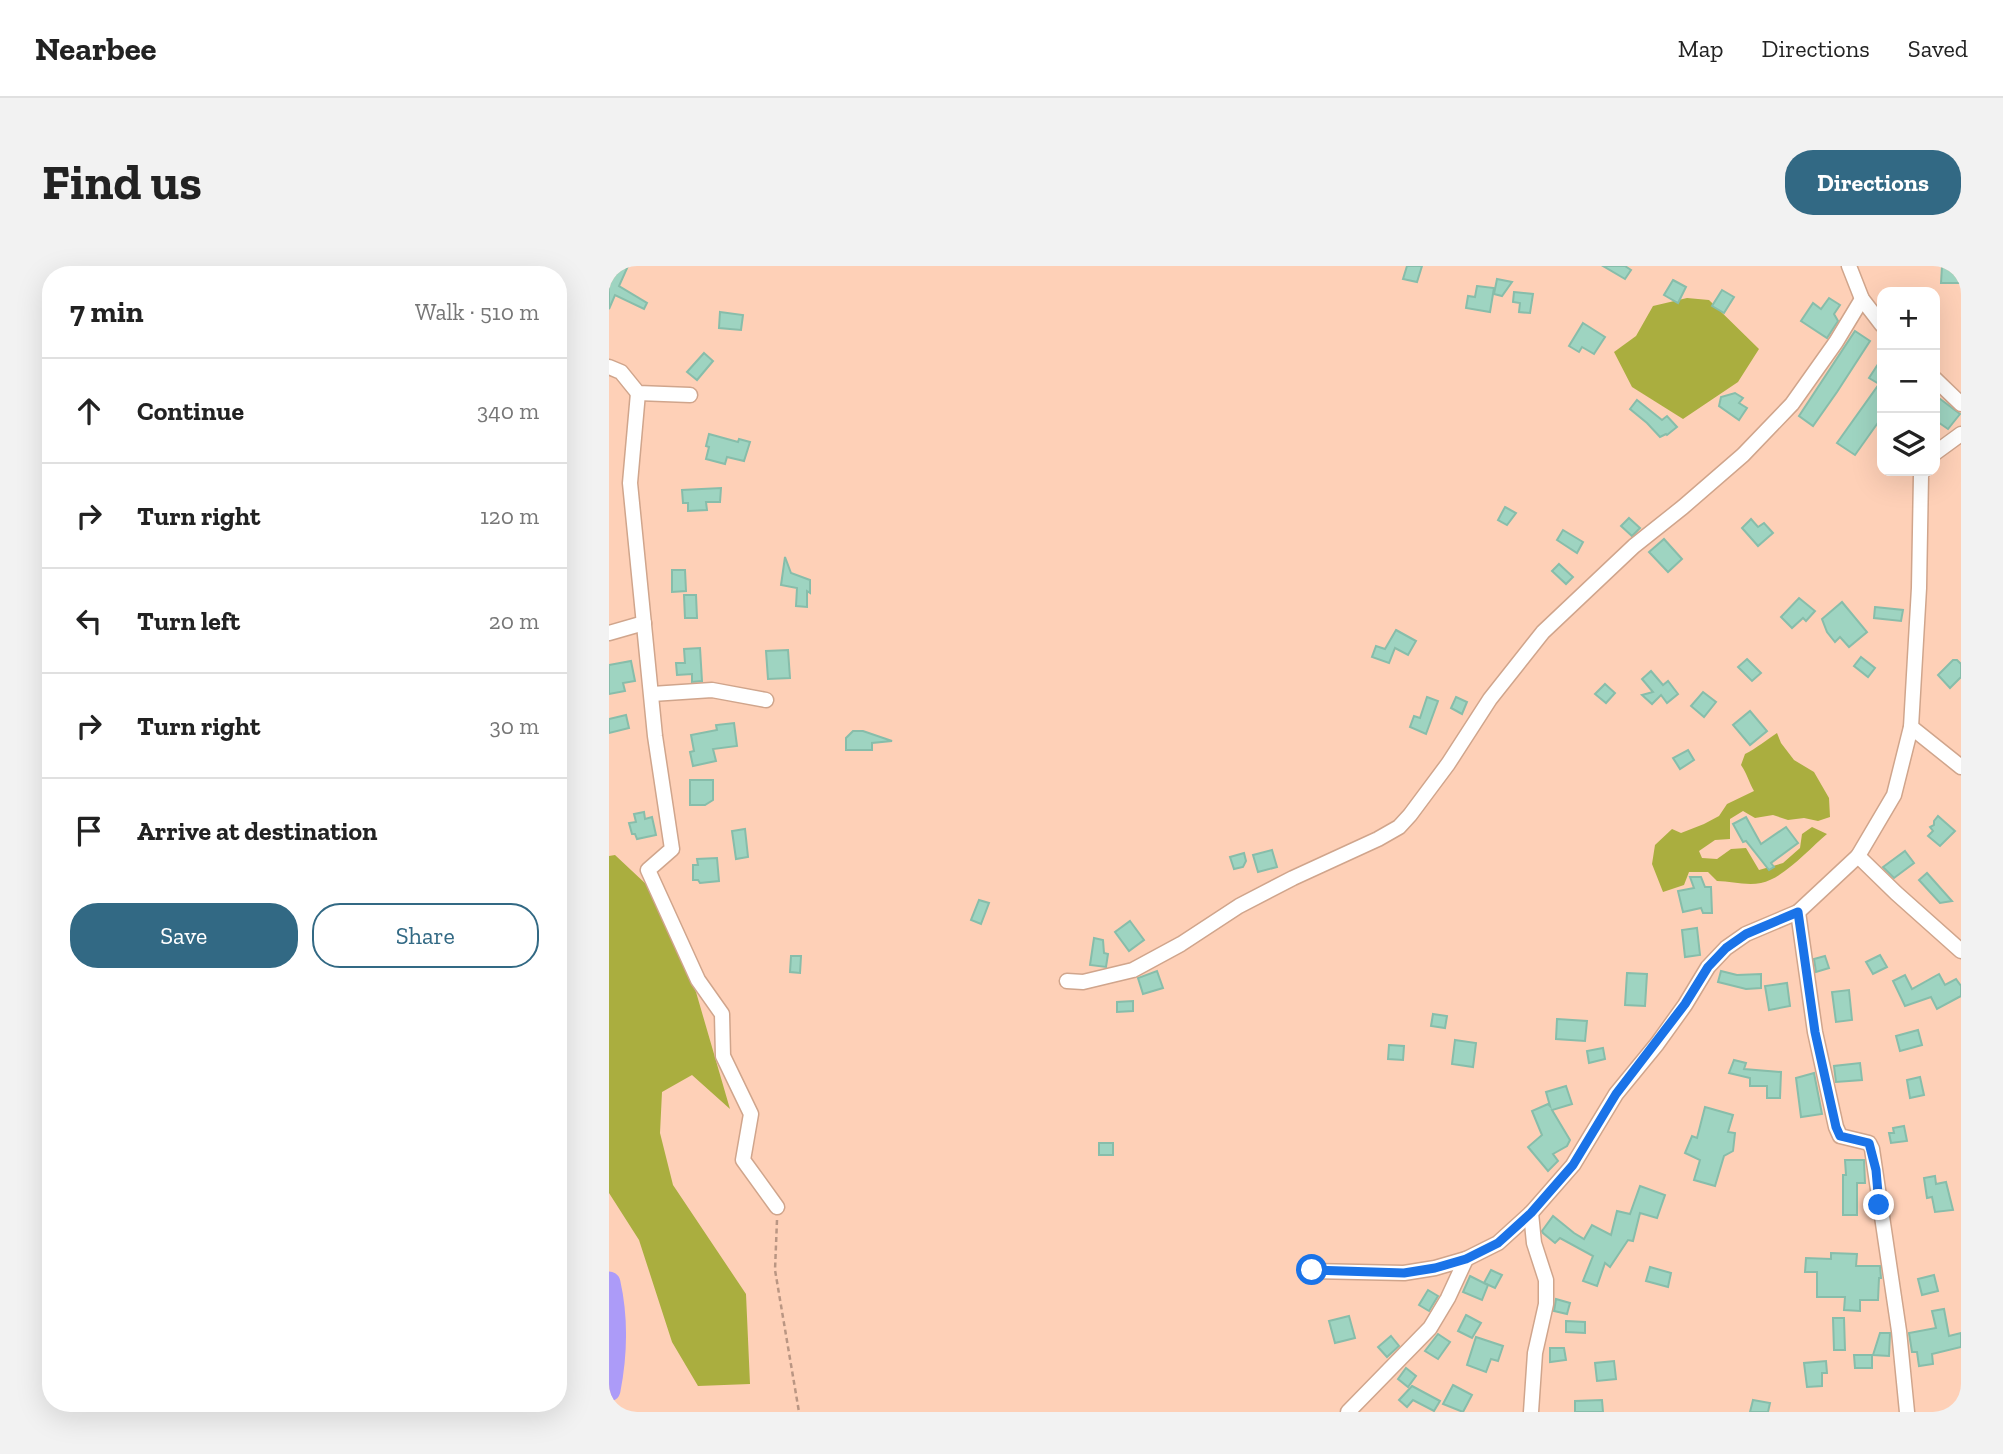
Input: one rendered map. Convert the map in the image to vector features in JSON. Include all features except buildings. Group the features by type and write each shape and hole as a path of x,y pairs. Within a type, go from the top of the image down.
{"street":[{"path":"1849,266 1862,299 1877,318"},
{"path":"1067,981 1083,982 1133,970 1181,944 1239,906 1399,827 1411,815 1448,764 1490,699 1543,632 1634,546 1744,455 1811,379 1862,299"},
{"path":"609,366 621,372 638,393 630,483 655,736 672,849 648,870 698,979 722,1014 723,1056 751,1114 743,1160 777,1207"},
{"path":"1940,384 1961,404"},
{"path":"638,393 690,395"},
{"path":"1940,449 1961,434"},
{"path":"1312,1270 1404,1273 1466,1259 1498,1243 1531,1213 1573,1165 1616,1094 1671,1024 1708,967 1726,948 1746,934 1798,912 1858,856 1893,795 1911,727 1919,588 1921,476"},
{"path":"609,633 645,623"},
{"path":"652,694 712,690 766,701"},
{"path":"1911,727 1961,767"},
{"path":"1858,856 1961,951"},
{"path":"1798,912 1815,1032 1836,1127 1840,1136 1869,1143 1872,1149 1899,1331 1907,1412"},
{"path":"1531,1213 1534,1243 1546,1280 1546,1304 1535,1353 1531,1412"},
{"path":"1348,1412 1430,1328 1466,1259"}],"path":[{"path":"777,1207 775,1270 799,1412"}],"shaded area":[{"path":"1687,298 1709,300 1759,349 1738,382 1683,419 1632,387 1614,352 1636,336 1653,306"},
{"path":"1777,733 1794,760 1814,772 1829,798 1830,817 1818,821 1804,818 1788,820 1773,815 1755,818 1743,811 1730,819 1730,839 1715,840 1699,851 1702,858 1717,859 1731,849 1746,848 1759,870 1783,863 1800,848 1802,834 1812,827 1827,834 1787,870 1770,880 1750,884 1717,881 1708,872 1689,872 1684,885 1663,892 1652,864 1655,845 1672,829 1681,833 1704,824 1719,816 1727,804 1754,791 1741,765 1745,754"},
{"path":"615,855 647,885 696,992 730,1109 692,1075 662,1092 660,1133 673,1185 746,1294 750,1384 698,1386 672,1342 639,1240 609,1193 609,856"}],"waterway":[{"path":"609,1283 615,1336 609,1390"}],"route":[{"path":"1312,1270 1404,1273 1466,1259 1498,1243 1531,1213 1573,1165 1616,1094 1657,1044 1708,967 1726,948 1746,934 1798,912 1815,1032 1836,1127 1840,1136 1869,1143 1876,1170 1879,1205"}]}
